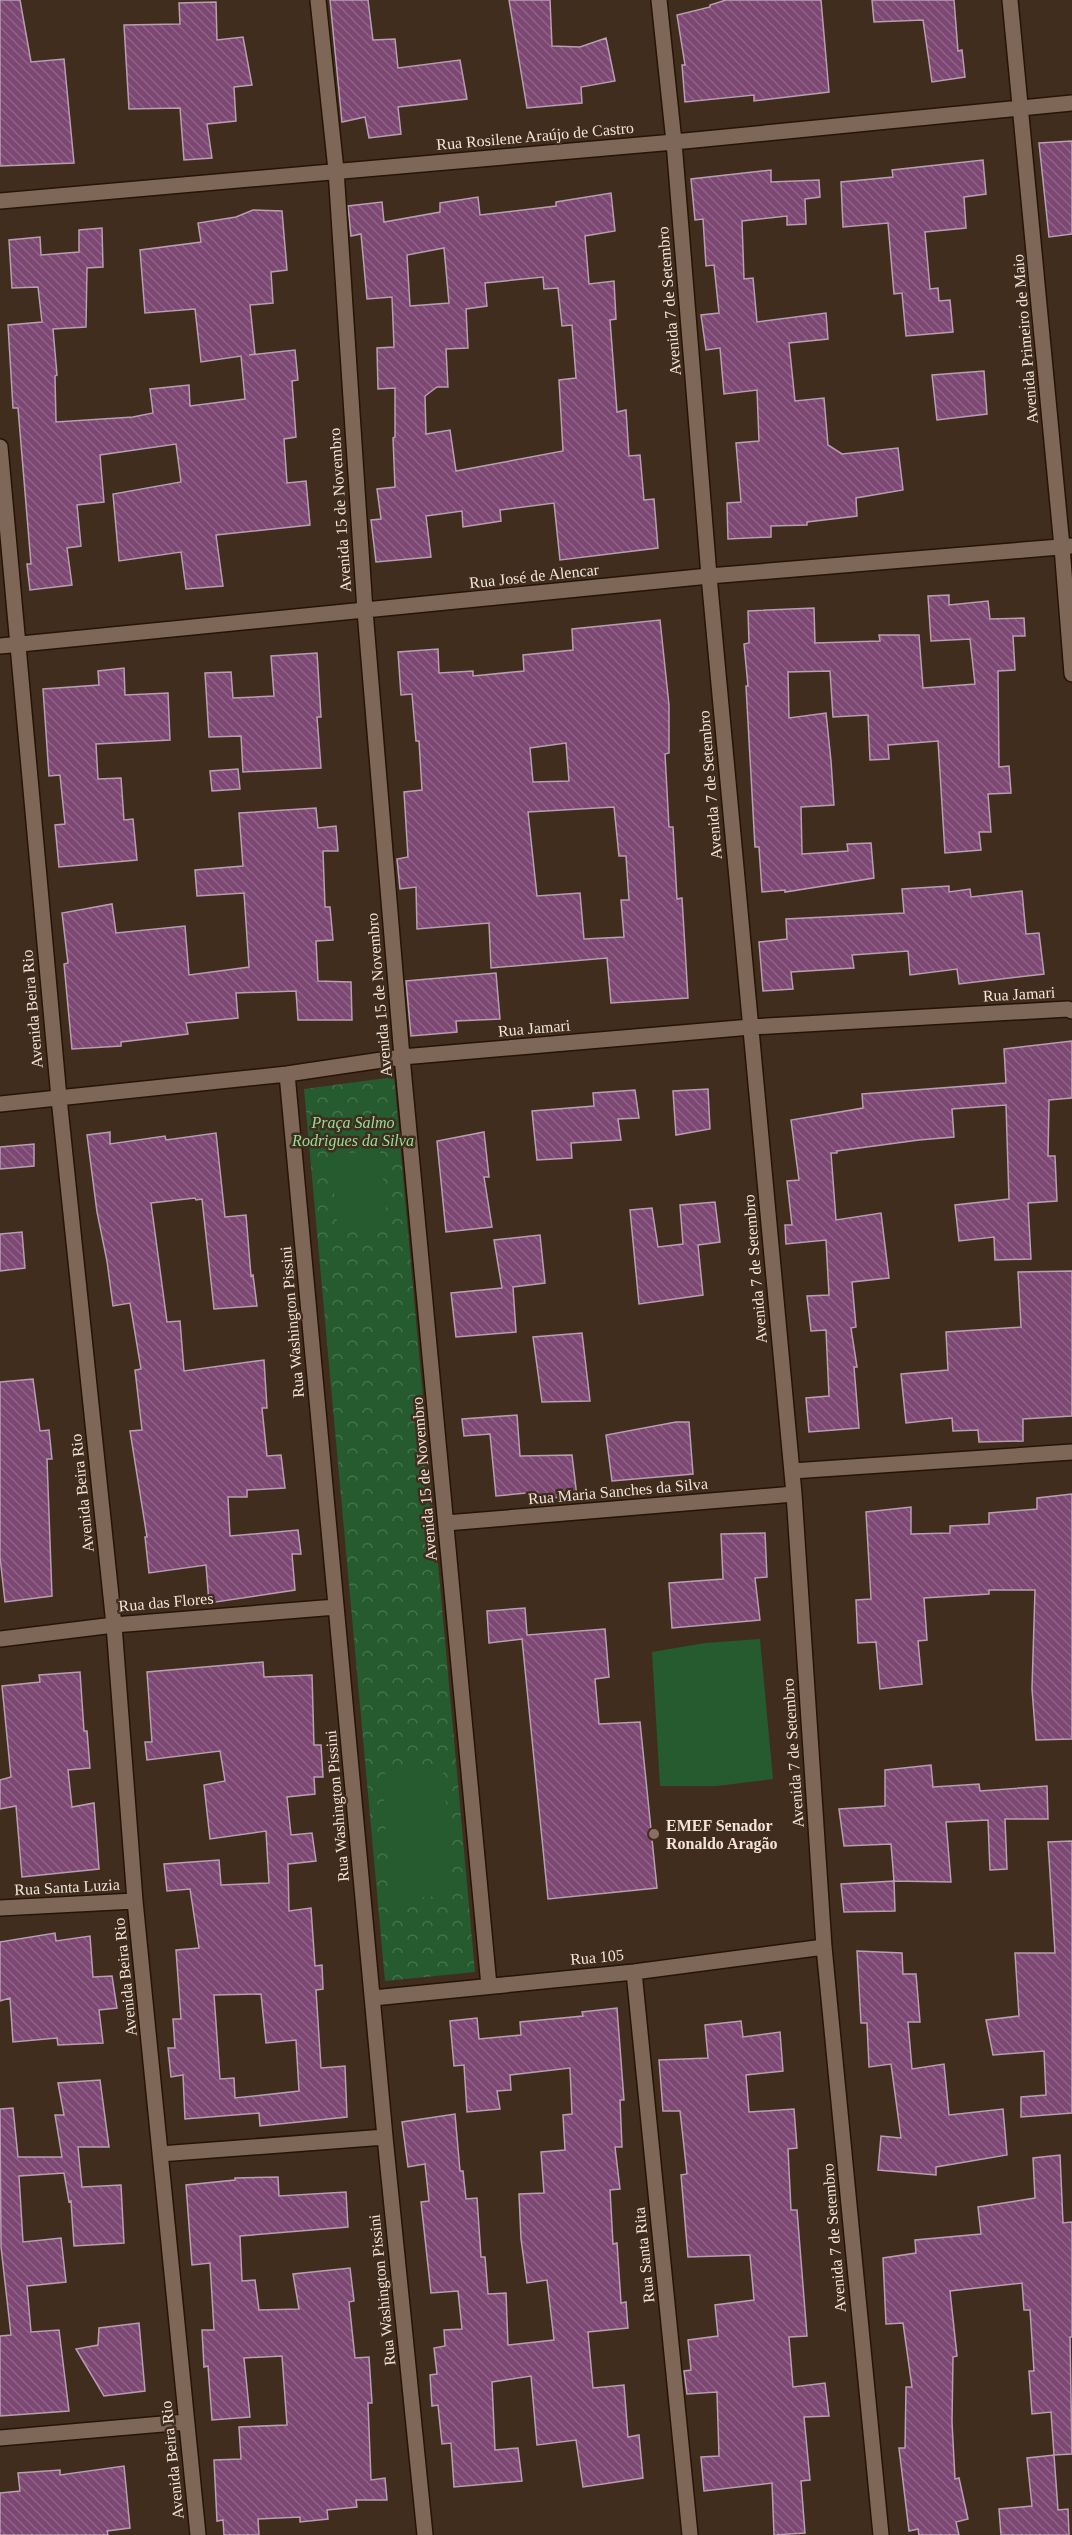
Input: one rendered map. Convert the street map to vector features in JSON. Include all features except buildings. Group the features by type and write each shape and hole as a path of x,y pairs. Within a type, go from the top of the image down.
{"street":[{"name":"Avenida 15 de Novembro","path":"318,0 336,170 365,611 402,1057 489,1986"},
{"name":"Avenida 7 de Setembro","path":"659,0 674,142 709,576 794,1494 824,1947 881,2535"},
{"name":"Avenida Primeiro de Maio","path":"1010,0 1067,547 1072,674"},
{"name":"Rua Rosilene Araújo de Castro","path":"0,201 674,142 1072,103"},
{"name":"Avenida Beira Rio","path":"0,447 58,1098 114,1624 135,1901 198,2535"},
{"name":"Rua José de Alencar","path":"0,646 709,576 1067,547"},
{"name":"Rua Jamari","path":"0,1104 286,1074 402,1057 751,1027 1072,1011"},
{"name":"Rua Washington Pissini","path":"286,1074 385,2137 425,2535"},
{"path":"792,1471 1072,1452"},
{"name":"Rua Maria Sanches da Silva","path":"446,1523 794,1494"},
{"name":"Rua das Flores","path":"0,1639 114,1624 336,1607"},
{"name":"Rua Santa Luzia","path":"0,1908 135,1901"},
{"name":"Rua 105","path":"373,1998 634,1972 824,1947"},
{"name":"Rua Santa Rita","path":"634,1972 690,2535"},
{"path":"160,2154 385,2137"},
{"path":"0,2438 186,2422"}],"green space":[{"name":"Praça Salmo Rodrigues da Silva","path":"394,1077 475,1972 385,1981 304,1089"},
{"path":"380,1151 388,1227 338,1230 330,1154"},
{"path":"760,1639 773,1779 717,1786 660,1786 652,1652 705,1643"},
{"path":"443,1770 454,1894 391,1901 382,1774"}],"place":[{"name":"EMEF Senador Ronaldo Aragão","path":"654,1834"}]}
